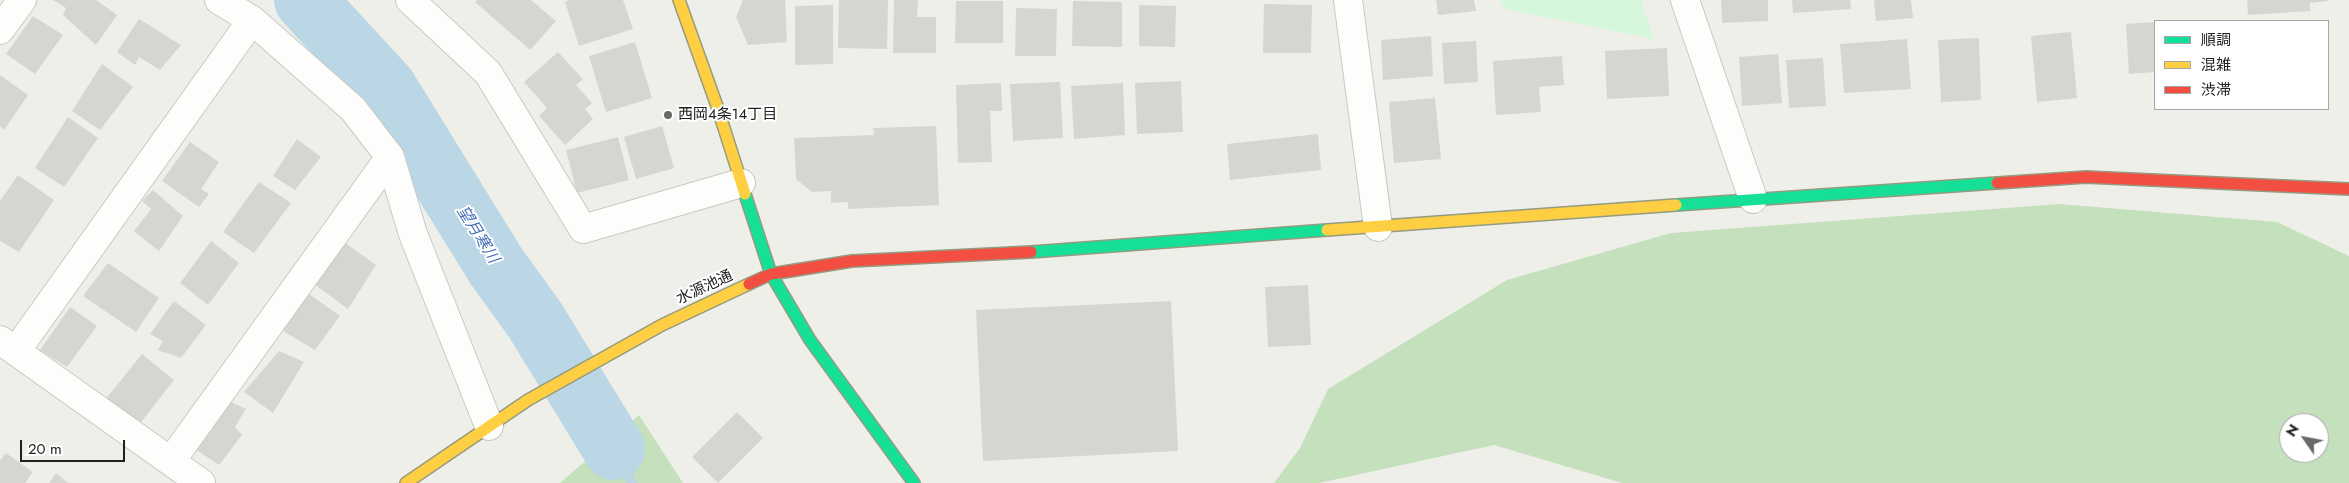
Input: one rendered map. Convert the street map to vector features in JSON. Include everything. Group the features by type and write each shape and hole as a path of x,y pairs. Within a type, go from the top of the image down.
{"street":[{"path":"0,30 22,0"},
{"path":"219,0 252,20 353,108 390,157 414,234 490,426"},
{"path":"410,0 488,73 583,229 741,183"},
{"path":"679,0 717,106 771,274 810,340 914,483"},
{"path":"1348,0 1378,227"},
{"path":"1684,0 1753,199"},
{"path":"201,483 8,346 252,20"},
{"path":"171,461 390,157"},
{"name":"水源池通","path":"406,483 528,400 662,324 771,274 852,261 1018,252 1753,199 2086,178 2349,188"}],"green space":[{"path":"1500,0 1641,0 1654,39 1505,9"},
{"path":"2060,204 2277,222 2349,256 2349,483 1622,483 1494,445 1319,483 1274,483 1300,448 1328,389 1507,280 1671,233"},
{"path":"639,415 683,483 560,483"}],"building":[{"path":"53,0 96,0 117,15 96,45 63,15 66,8"},
{"path":"477,0 531,0 556,21 530,50 475,2"},
{"path":"570,0 623,0 633,29 579,46 565,2"},
{"path":"743,0 785,0 787,42 748,45 736,17"},
{"path":"839,0 888,0 887,49 838,48"},
{"path":"894,0 918,0 917,17 936,17 936,53 893,53"},
{"path":"1436,0 1474,0 1476,11 1438,15"},
{"path":"1721,0 1768,0 1768,21 1722,23"},
{"path":"1792,0 1850,0 1851,9 1793,13"},
{"path":"1874,0 1911,0 1913,18 1876,21"},
{"path":"2247,0 2328,1 2310,3 2310,11 2248,15"},
{"path":"956,1 1003,1 1003,43 955,43"},
{"path":"1073,1 1122,2 1122,47 1072,46"},
{"path":"1264,4 1312,5 1311,53 1263,53"},
{"path":"833,5 833,64 795,65 795,6"},
{"path":"1139,5 1176,6 1175,47 1139,46"},
{"path":"1016,8 1057,9 1056,56 1015,56"},
{"path":"33,16 63,35 35,74 6,54"},
{"path":"139,19 181,45 160,70 139,57 135,65 117,52"},
{"path":"2154,22 2154,72 2129,74 2126,24"},
{"path":"2071,32 2077,98 2037,102 2031,36"},
{"path":"1431,36 1433,76 1383,80 1381,40"},
{"path":"1979,38 1981,100 1941,102 1938,40"},
{"path":"1907,39 1911,89 1844,93 1840,44"},
{"path":"1476,41 1478,82 1444,84 1442,43"},
{"path":"635,42 652,98 606,112 589,56"},
{"path":"1667,48 1669,96 1607,99 1605,51"},
{"path":"558,52 583,79 576,85 592,103 585,109 593,119 565,145 539,116 547,108 524,82"},
{"path":"1778,54 1782,103 1742,106 1739,57"},
{"path":"1562,56 1564,85 1539,87 1541,112 1496,115 1493,61"},
{"path":"1823,58 1826,106 1789,108 1786,60"},
{"path":"102,64 133,87 100,130 72,111"},
{"path":"0,75 28,95 4,130 0,126"},
{"path":"1181,81 1183,132 1137,134 1135,83"},
{"path":"1060,82 1063,138 1013,141 1010,84"},
{"path":"1001,83 1002,111 990,111 992,162 958,163 956,85"},
{"path":"1123,83 1125,135 1074,139 1071,86"},
{"path":"1435,98 1441,159 1394,163 1389,102"},
{"path":"68,117 98,138 64,187 35,168"},
{"path":"662,126 674,168 636,179 624,137"},
{"path":"936,126 939,205 848,209 848,202 831,203 831,191 812,192 796,179 794,138 874,135 873,128"},
{"path":"1318,134 1321,170 1230,180 1227,144"},
{"path":"618,137 629,180 577,193 566,150"},
{"path":"297,139 321,157 295,190 273,176"},
{"path":"190,142 219,162 201,189 209,194 199,207 162,181"},
{"path":"18,175 54,200 19,252 0,241 0,201"},
{"path":"259,182 291,203 254,253 223,232"},
{"path":"153,190 183,216 159,251 134,231 151,209 142,201"},
{"path":"211,241 239,263 208,305 180,283"},
{"path":"344,242 376,265 348,309 314,284"},
{"path":"108,263 159,298 136,332 83,296"},
{"path":"1308,285 1311,345 1268,347 1265,287"},
{"path":"309,294 340,316 315,350 283,331"},
{"path":"174,301 206,325 181,358 158,350 163,341 150,334"},
{"path":"1171,301 1178,451 983,461 976,310"},
{"path":"70,307 97,326 67,367 40,350"},
{"path":"279,351 304,362 273,413 244,392"},
{"path":"142,354 174,380 134,431 100,406"},
{"path":"225,399 246,409 235,427 242,435 219,465 192,447"},
{"path":"737,412 763,438 718,483 692,457"},
{"path":"6,453 33,472 25,483 0,483 0,461"},
{"path":"56,473 68,483 49,483"}],"waterway":[{"name":"望月寒川","path":"305,0 386,88 496,266 535,320 614,449"},
{"name":"望月寒川","path":"614,449 632,483"}],"traffic: fast":[{"path":"1676,205 1997,183"},
{"path":"745,194 771,274 810,340 914,483"},
{"path":"1031,252 1327,230"}],"traffic: slow":[{"path":"679,0 717,106 745,194"},
{"path":"1327,230 1676,205"},
{"path":"406,483 528,400 662,325 749,284"}],"traffic: jam":[{"path":"1997,183 2086,177 2349,189"},
{"path":"749,284 771,274 852,261 1031,252"}],"place":[{"name":"西岡4条14丁目","path":"668,115"}]}
